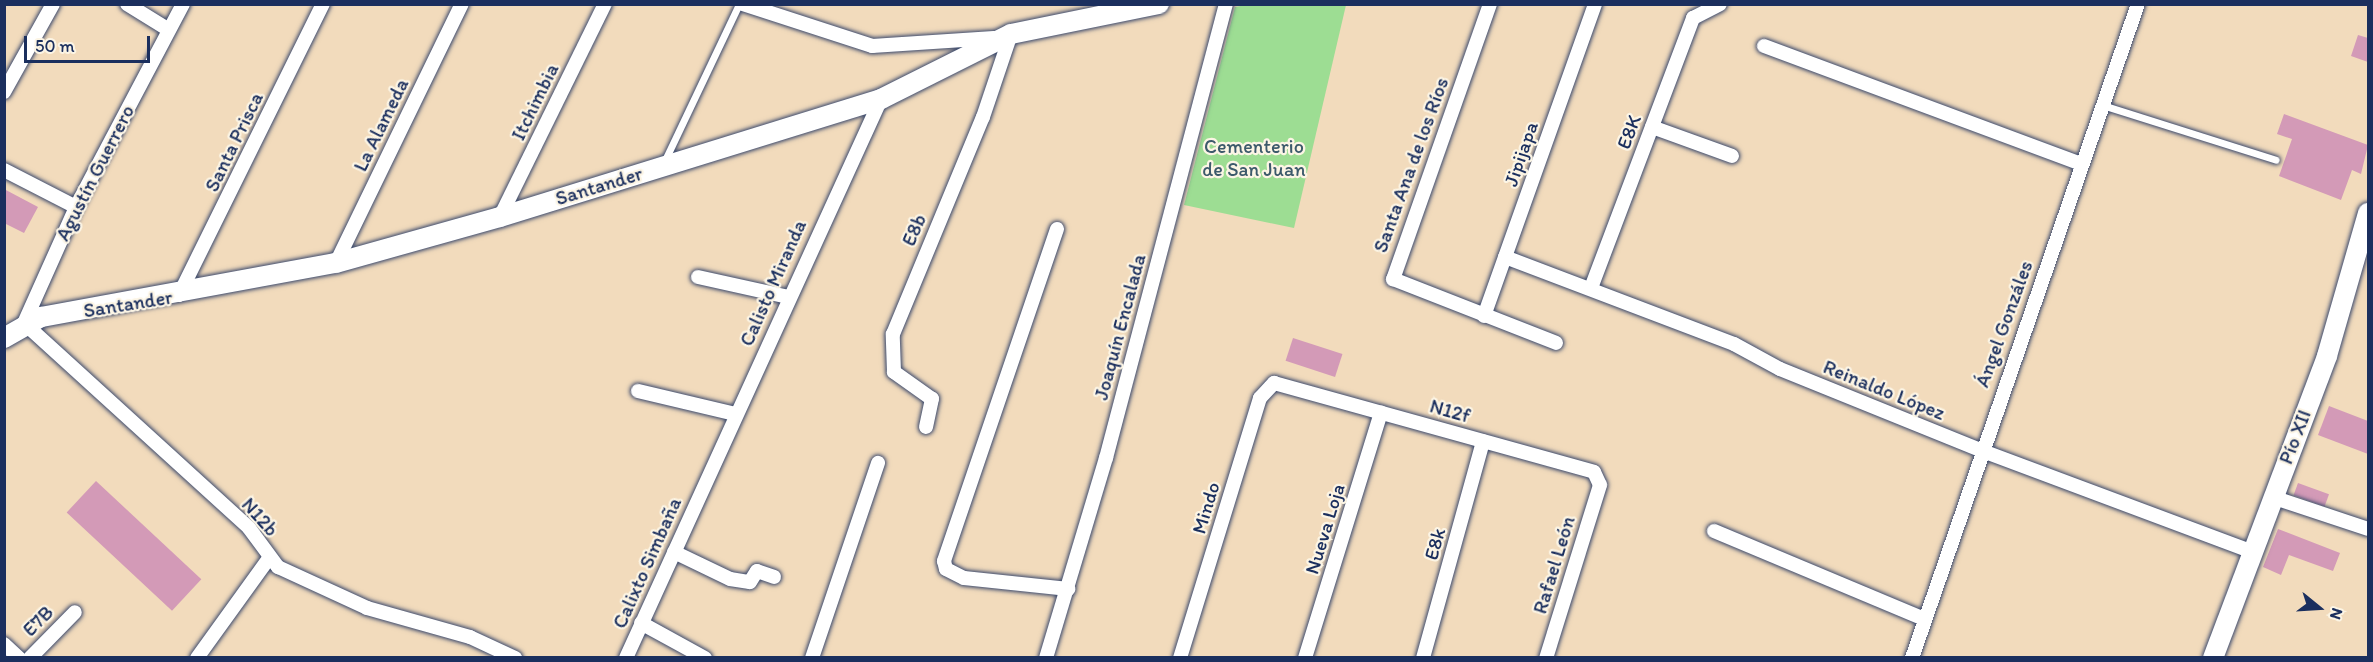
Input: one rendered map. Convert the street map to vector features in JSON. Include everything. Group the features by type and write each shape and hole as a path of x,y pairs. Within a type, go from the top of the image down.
{"street":[{"path":"4,92 53,4"},
{"path":"126,4 169,30"},
{"name":"Agustín Guerrero","path":"4,338 24,323 76,207 183,4"},
{"name":"Santa Prisca","path":"179,296 323,4"},
{"name":"La Alameda","path":"336,263 462,4"},
{"name":"Itchimbia","path":"500,217 605,4"},
{"path":"741,4 872,46 1005,36"},
{"name":"Santander","path":"24,323 179,296 336,263 500,217 881,99 1005,36 1159,4"},
{"name":"Joaquín Encalada","path":"1046,657 1068,589 1226,4"},
{"name":"Santa Ana de los Ríos","path":"1484,316 1402,287 1393,272 1490,4"},
{"name":"Jipijapa","path":"1484,316 1594,4"},
{"name":"E8K","path":"1591,288 1693,18 1720,4"},
{"name":"Ángel Gonzáles","path":"1912,657 1980,450 2138,4"},
{"name":"E8b","path":"926,427 932,399 894,372 893,334 983,117 1005,36"},
{"path":"1764,46 2081,164"},
{"name":"Calisto Miranda","path":"704,485 788,297 881,99"},
{"path":"1652,127 1731,156"},
{"path":"4,170 76,207"},
{"name":"Pío XII","path":"2214,657 2272,496 2327,356 2368,213"},
{"path":"1057,229 944,561 946,569 964,578 1068,589"},
{"name":"Reinaldo López","path":"1505,257 1591,288 1980,450 2253,552"},
{"path":"698,277 788,297"},
{"path":"1484,316 1556,343"},
{"name":"N12b","path":"24,323 249,528 269,558 312,586 515,657"},
{"name":"N12f","path":"1281,383 1586,468 1599,477 1600,485"},
{"name":"Mindo","path":"1180,657 1260,398 1268,384 1281,383"},
{"path":"638,391 735,414"},
{"name":"Nueva Loja","path":"1305,657 1381,412"},
{"name":"E8k","path":"1423,657 1483,441"},
{"path":"812,657 878,463"},
{"name":"Calixto Simbaña","path":"626,657 704,485"},
{"name":"Rafael León","path":"1546,657 1600,485"},
{"path":"2272,496 2368,529"},
{"path":"1714,531 1924,619"},
{"path":"674,552 730,579 750,582 758,571 774,577"},
{"path":"197,657 269,558"},
{"name":"E7B","path":"30,657 75,612"},
{"path":"642,623 705,657"},
{"path":"4,644 19,657"}],"lane":[{"path":"662,166 741,4"},
{"path":"2102,105 2276,160"}],"green space":[{"name":"Cementerio de San Juan","path":"1246,5 1346,5 1294,228 1184,205 1235,7"}],"building":[{"path":"2358,35 2368,38 2368,62 2351,56"},
{"path":"2284,114 2368,145 2361,174 2352,170 2341,200 2279,176 2292,139 2277,134"},
{"path":"4,189 38,207 24,233 4,223"},
{"path":"1293,338 1342,354 1335,377 1286,361"},
{"path":"2329,406 2368,421 2368,454 2318,435"},
{"path":"96,481 201,579 172,611 67,512"},
{"path":"2298,483 2329,494 2325,507 2294,495"},
{"path":"2278,529 2340,553 2333,571 2289,555 2281,575 2263,567"}]}
